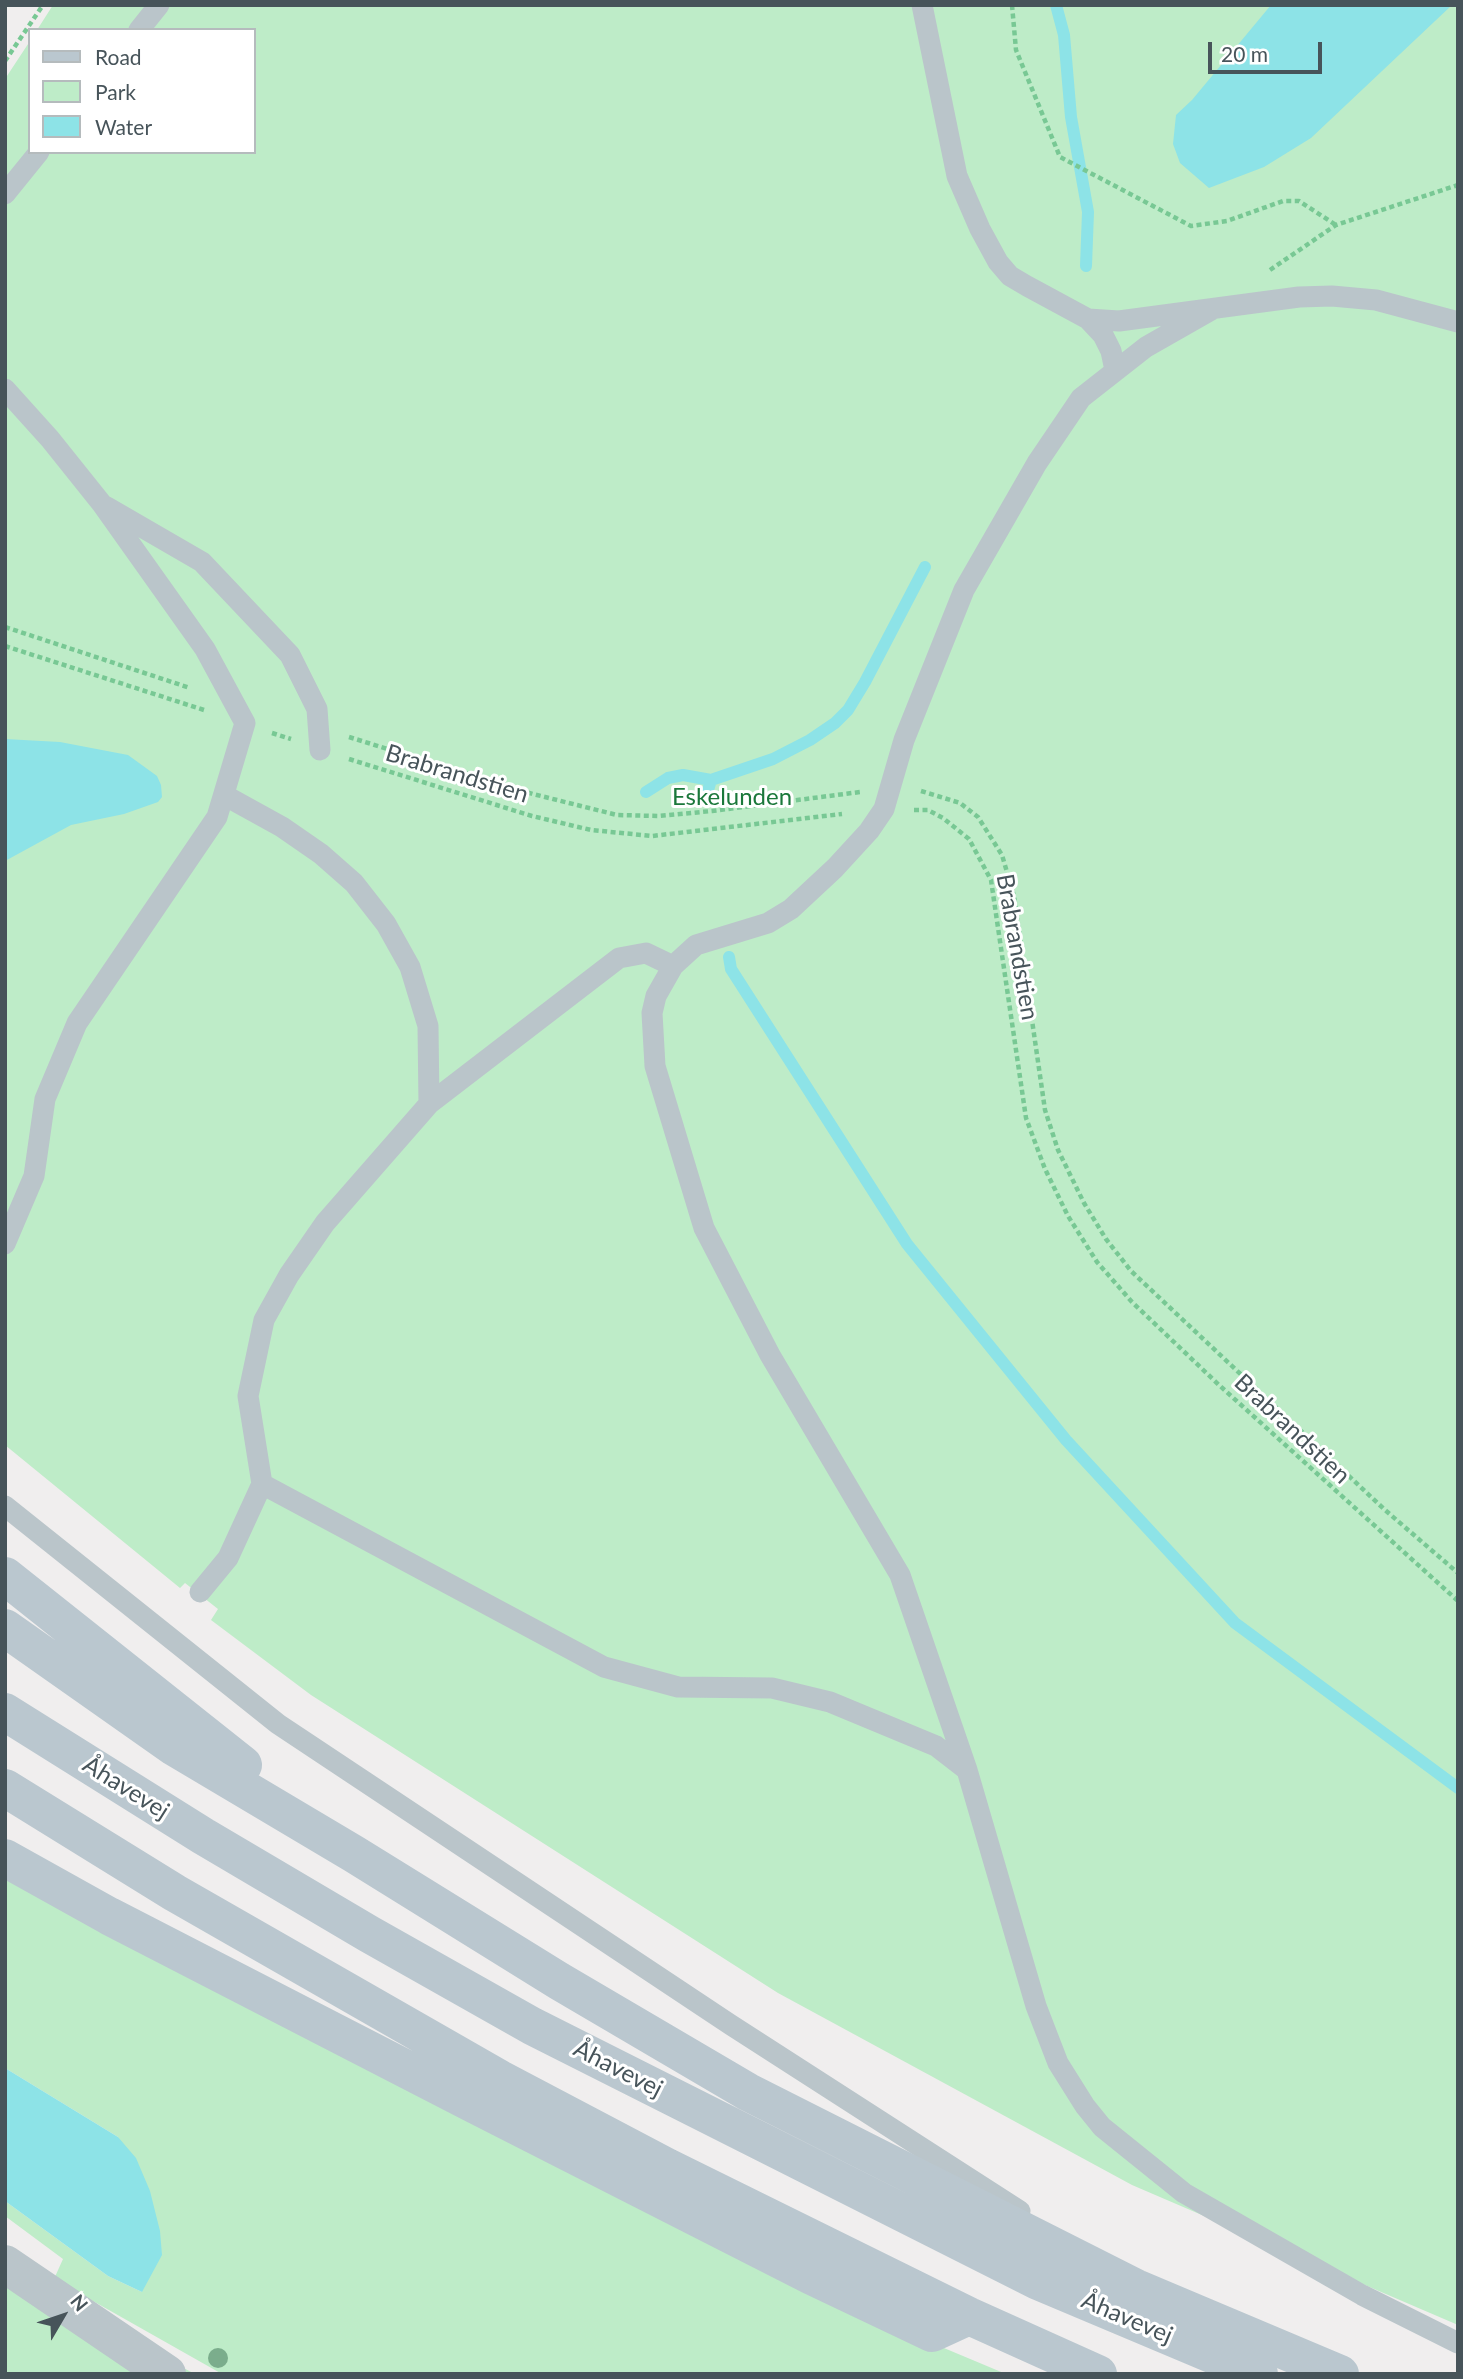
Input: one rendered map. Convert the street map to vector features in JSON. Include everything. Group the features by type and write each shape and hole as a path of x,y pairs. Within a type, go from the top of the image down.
{"main road":[{"path":"5,1576 354,1854"},
{"path":"5,1628 174,1747 559,1981 748,2092 1136,2288 1340,2374"},
{"name":"Åhavevej","path":"5,1712 203,1836 532,2026 1038,2281 1259,2374"},
{"path":"5,1788 187,1899 500,2079 667,2167 969,2316 1098,2374"},
{"path":"5,1858 109,1916 472,2103 907,2322 932,2333 969,2316"}],"street":[{"path":"5,2264 167,2374"}],"lane":[{"path":"141,28 159,5"},
{"path":"922,5 957,176 980,229 998,262 1010,276 1054,303 1088,319 1119,321 1299,297 1332,296 1376,300 1458,322"},
{"path":"5,194 37,154"},
{"path":"1211,310 1146,347 1081,398 1037,463 964,590 904,740 887,799 869,831 791,909 768,923 696,945 673,966 656,996 652,1013 655,1066 705,1228 770,1355 900,1574 967,1770 1036,2006 1058,2063 1084,2106 1102,2127 1195,2200 1362,2295 1458,2343"},
{"path":"1088,319 1103,335 1111,351 1115,370"},
{"path":"5,389 50,439 102,504 205,649 245,723 217,817 77,1023 45,1099 34,1176 5,1244"},
{"path":"102,504 202,562 290,655 317,709 320,750"},
{"path":"223,795 282,827 321,854 354,883 386,924 410,967 428,1026 429,1104"},
{"path":"200,1592 228,1558 261,1483 248,1396 264,1320 289,1275 325,1223 429,1104 619,958 646,953 673,966"},
{"path":"261,1483 604,1667 678,1687 772,1688 830,1702 936,1746 967,1770"},
{"path":"5,1506 278,1724 732,2025 1136,2288"}],"path":[{"path":"5,61 43,5"},
{"path":"1012,5 1016,50 1060,158 1191,226 1227,221 1283,201 1299,201 1336,225"},
{"path":"1268,271 1336,225 1458,185"},
{"path":"5,627 235,703"},
{"name":"Brabrandstien","path":"5,646 245,723 320,750 532,816 592,830 653,836 887,799 928,810 943,818 969,839 991,880 1026,1118 1045,1168 1068,1216 1097,1262 1132,1302 1219,1385 1458,1601"},
{"path":"318,727 533,794 617,815 659,816 887,799 925,792 960,803 978,817 1002,855 1014,896 1045,1110 1058,1150 1084,1203 1106,1239 1131,1271 1385,1510 1458,1573"}],"green space":[{"name":"Eskelunden","path":"53,5 1458,5 1458,2325 1132,2185 778,1993 311,1695 211,1620 218,1609 185,1583 180,1588 5,1445 5,79 28,44 28,154 256,154 256,28 38,28"},
{"path":"5,1874 815,2294 1006,2374 222,2374 54,2279 63,2259 5,2216 5,2201 108,2276 142,2292 118,2137 5,2068"},
{"path":"5,2275 195,2374 5,2374"}],"water":[{"path":"1271,5 1452,5 1311,138 1264,167 1209,188 1180,163 1173,144 1176,115 1192,100"},
{"path":"5,739 60,742 128,755 157,776 162,797 158,802 124,814 71,825 5,861"},
{"path":"5,2068 118,2137 136,2158 150,2191 160,2231 162,2255 142,2292 108,2276 5,2201"}],"waterway":[{"path":"1056,5 1064,35 1071,117 1088,212 1086,266"},
{"path":"706,797 711,780 773,759 810,740 835,723 848,710 925,567"},
{"path":"646,792 668,778 683,775 711,780"},
{"path":"729,957 731,969 907,1244 1066,1440 1235,1623 1458,1788"}]}
